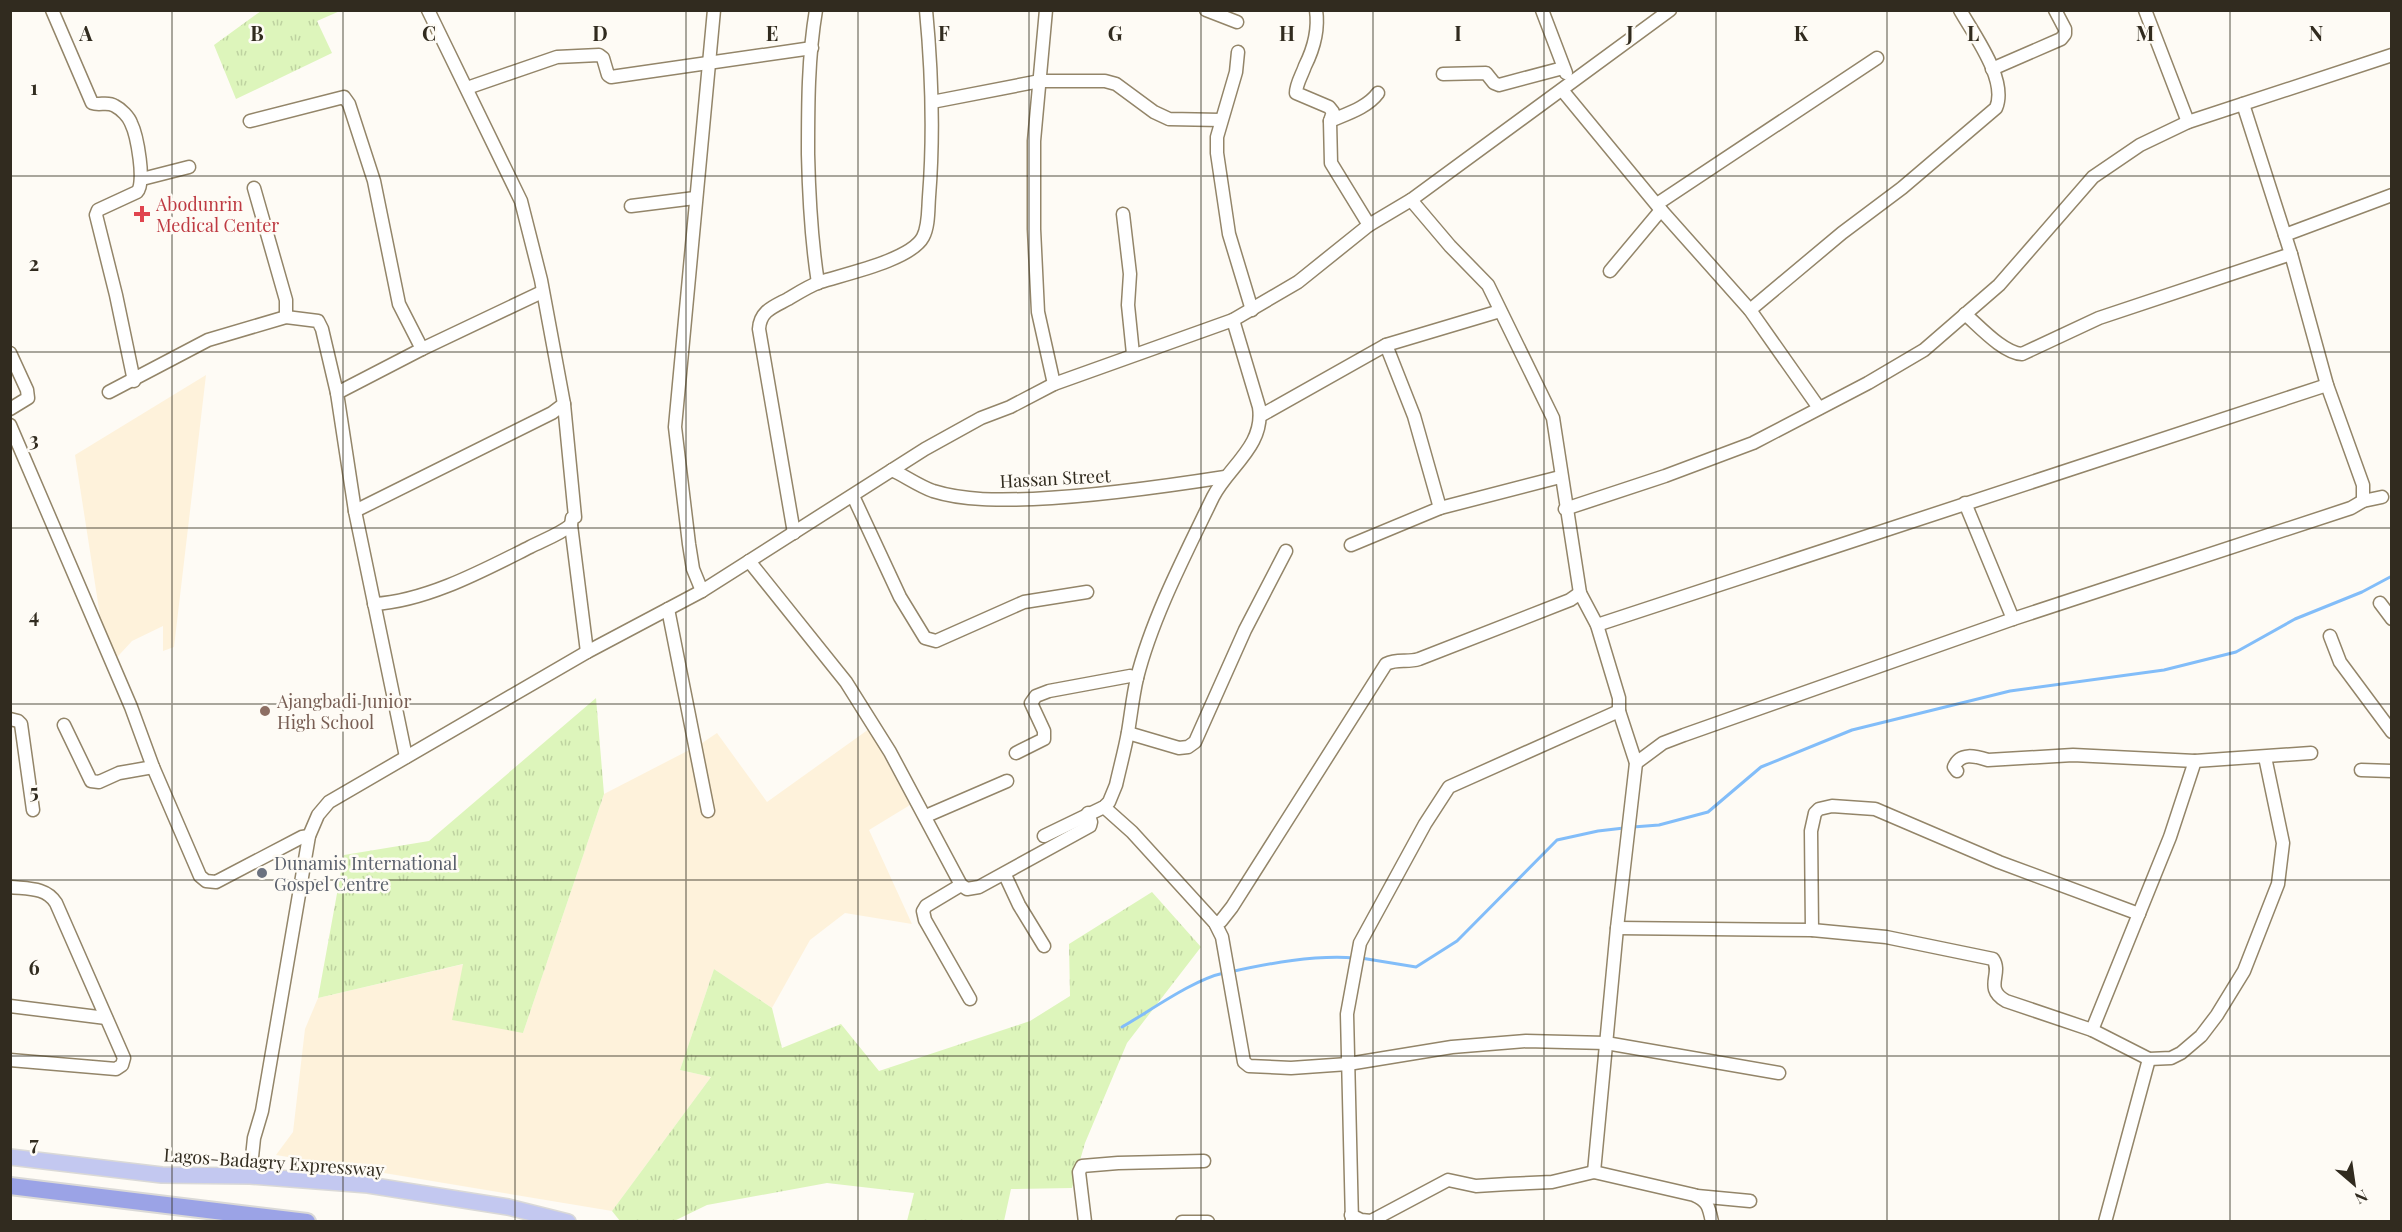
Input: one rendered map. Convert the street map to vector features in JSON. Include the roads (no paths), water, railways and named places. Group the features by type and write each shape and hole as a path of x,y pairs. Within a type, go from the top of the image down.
{"highway":[{"path":"10,1186 307,1221"}],"main road":[{"name":"Lagos-Badagry Expressway","path":"10,1156 162,1175 250,1176 368,1185 508,1207 568,1221"}],"street":[{"path":"52,10 92,103 96,105 107,103 116,106 131,121 142,179 141,189 98,210 96,215 116,294 134,381"},
{"path":"428,10 521,201 541,280 564,405 575,517 572,518 571,525 587,652"},
{"path":"702,591 693,569 675,427 714,10"},
{"path":"816,10 811,30 808,121 810,224 818,283"},
{"path":"794,533 759,319 772,307 818,283 911,251 923,238 933,144 926,10"},
{"path":"1046,10 1034,141 1034,229 1038,312 1054,384"},
{"path":"1206,10 1237,22"},
{"path":"1316,10 1318,25 1316,37 1295,90 1298,95 1329,107 1333,112 1330,121 1331,163 1369,225"},
{"path":"1542,10 1563,68 1567,86 1659,207 1750,310 1819,408"},
{"path":"250,1176 254,1138 262,1111 309,836 318,814 329,802 587,652 702,591 925,449 981,418 1010,407 1054,384 1233,320 1252,310 1298,282 1369,225 1411,200 1670,10"},
{"path":"1750,310 1842,233 1902,188 1996,108 2000,99 1999,87 1992,69 1960,10"},
{"path":"1992,69 2061,39 2065,34 2065,29 2055,10"},
{"path":"2145,10 2188,122"},
{"path":"467,88 556,57 599,55 603,58 608,75 611,77 708,61 812,48"},
{"path":"1238,52 1236,72 1216,136 1229,234 1252,310"},
{"path":"1566,509 1665,476 1753,443 1868,383 1924,350 1998,285 2092,177 2140,145 2188,122 2391,55"},
{"path":"1610,271 1659,207 1877,58"},
{"path":"1443,74 1486,73 1494,83 1499,85 1563,68"},
{"path":"932,102 1040,81 1105,81 1116,84 1154,112 1169,119 1221,120"},
{"path":"1330,121 1362,106 1374,99 1378,93"},
{"path":"250,120 344,97 349,104 374,181 399,304 422,349"},
{"path":"2243,104 2291,254 2327,385 2363,485 2363,501"},
{"path":"142,179 189,167"},
{"path":"254,188 286,300 286,317"},
{"path":"2285,235 2391,195"},
{"path":"631,206 695,198"},
{"path":"1411,200 1450,246 1488,285 1553,418 1560,477 1572,549 1580,580 1580,593 1597,625 1618,698 1619,711 1636,763 1617,928 1594,1172"},
{"path":"1124,214 1130,274 1128,305 1133,354"},
{"path":"1965,314 2008,350 2014,354 2022,354 2099,318 2291,254"},
{"path":"337,393 422,349 542,292"},
{"path":"1260,416 1386,345 1500,311"},
{"path":"109,392 134,381 208,340 286,317 318,321 325,338 337,393 355,511 405,757"},
{"path":"1044,836 1104,807 1109,801 1116,785 1128,733 1137,678 1167,593 1225,477 1238,465 1255,438 1260,416 1233,320"},
{"path":"1386,345 1414,416 1440,508"},
{"path":"10,353 27,390 28,398 10,410"},
{"path":"1597,625 2327,385"},
{"path":"355,511 564,405"},
{"path":"10,424 131,707 153,766 200,876 206,881 216,882 302,837 309,836"},
{"name":"Hassan Street","path":"892,470 932,490 963,498 996,500 1106,494 1225,477"},
{"path":"1351,545 1440,508 1560,477"},
{"path":"853,496 900,597 925,638 936,641 1024,602 1087,592"},
{"path":"1636,763 1663,743 2013,619 2351,508 2363,501 2382,497"},
{"path":"1965,503 2013,619"},
{"path":"374,604 396,601 443,588 571,525"},
{"path":"1128,733 1179,748 1188,747 1195,742 1245,630 1286,551"},
{"path":"749,561 846,682 890,752 961,885 972,889 1005,874 1090,826 1088,813"},
{"path":"1215,922 1221,921 1232,907 1386,664 1398,659 1412,661 1419,659 1570,600 1580,593"},
{"path":"2380,603 2391,619"},
{"path":"668,609 708,811"},
{"path":"2330,636 2340,662 2391,732"},
{"path":"1016,753 1044,739 1044,731 1031,703 1036,696 1049,691 1130,676 1137,678"},
{"path":"1619,711 1449,787 1425,824 1360,943 1347,1014 1352,1218 1371,1221 1448,1180 1476,1186 1552,1182 1594,1172 1694,1195 1749,1201"},
{"path":"10,719 21,724 33,810"},
{"path":"64,725 91,781 99,782 118,773 153,766"},
{"path":"1957,771 1954,767 1956,760 1964,756 1976,756 1988,760 2073,755 2195,761 2311,753"},
{"path":"1617,928 1812,930 1886,937 1993,959 1996,963 1994,989 1997,996 2032,1011 2092,1030 2149,1059 2171,1058 2181,1053 2200,1036 2233,991 2256,944 2278,884 2283,851 2265,757"},
{"path":"2092,1030 2170,837 2195,761"},
{"path":"2361,770 2391,771"},
{"path":"926,816 1007,781"},
{"path":"1812,930 1811,831 1813,818 1818,809 1832,806 1875,809 1999,862 2139,914"},
{"path":"1104,807 1132,832 1215,922 1222,937 1244,1062 1248,1066 1291,1068 1348,1064 1452,1047 1526,1041 1606,1043 1779,1073"},
{"path":"1005,874 1019,905 1044,946"},
{"path":"961,885 926,906 923,911 925,920 970,999"},
{"path":"10,887 43,891 51,895 124,1058 122,1065 116,1069 10,1060"},
{"path":"10,1006 106,1018"},
{"path":"2105,1221 2149,1059"},
{"path":"1085,1221 1079,1172 1082,1166 1204,1161"},
{"path":"1694,1195 1704,1200 1709,1206 1712,1221"},
{"path":"1182,1221 1208,1221"}],"waterway":[{"path":"1633,827 1659,825 1708,812 1761,767 1852,730 2010,691 2164,670 2236,652 2295,619 2362,592 2392,576"},
{"path":"1361,958 1416,967 1457,941 1557,840 1624,828"},
{"path":"1230,972 1292,960 1355,958"},
{"path":"1122,1027 1199,982 1224,973"}],"place":[{"name":"Abodunrin Medical Center","path":"142,214"},
{"name":"Ajangbadi Junior High School","path":"265,711"},
{"name":"Dunamis International Gospel Centre","path":"262,873"}]}
